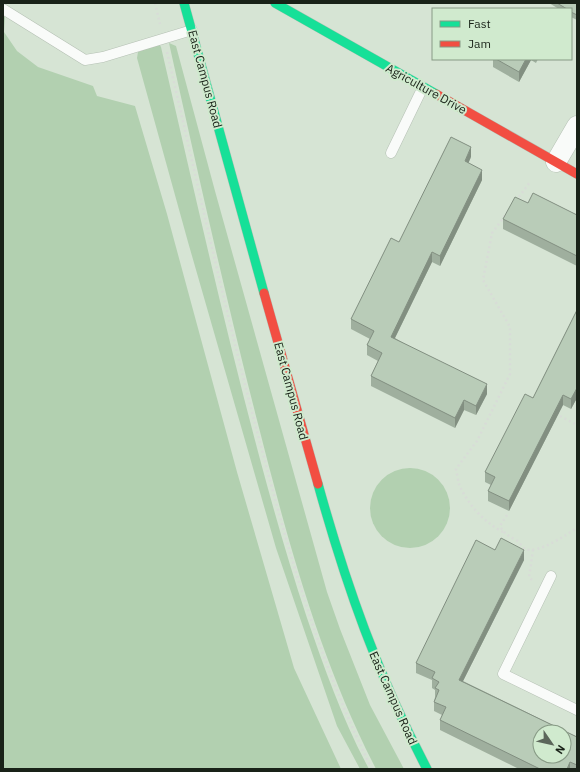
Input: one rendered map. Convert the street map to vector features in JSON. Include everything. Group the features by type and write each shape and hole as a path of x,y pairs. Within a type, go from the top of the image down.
{"main road":[{"name":"East Campus Road","path":"184,3 335,547 356,610 380,672 407,731 427,769"},
{"name":"Agriculture Drive","path":"275,3 577,174"}],"street":[{"path":"556,162 577,126"}],"lane":[{"path":"3,9 85,60 103,57 192,30"},
{"path":"391,153 423,87"},
{"path":"551,576 503,674 577,710"}],"path":[{"path":"155,3 227,315 287,544 343,707 372,769"},
{"path":"513,205 530,182"},
{"path":"509,211 492,234 483,280 510,327 510,374 477,442 456,469 459,484 468,500 492,526 518,541 525,548 533,550 557,541 577,528"},
{"path":"560,416 577,425"},
{"path":"503,532 500,526 507,515"},
{"path":"533,550 529,576 538,584 545,587"}],"green space":[{"path":"3,14 5,17 4,32 17,51 38,67 93,86 97,96 135,106 167,214 237,472 294,668 341,769 3,769"},
{"path":"169,43 176,46 327,592 370,705 404,769 376,769 355,726 337,683 306,597 280,509 245,373"},
{"path":"159,44 161,47 234,359 277,521 301,599 328,676 343,714 369,769 360,769 337,726 276,548 137,58 138,52"},
{"path":"410,468 425,471 438,480 447,493 450,508 447,523 438,536 425,545 410,548 395,545 382,536 373,523 370,508 373,493 382,480 395,471"}],"building":[{"path":"557,3 577,3 577,15 572,12 572,8 565,8"},
{"path":"498,60 525,60 519,72"},
{"path":"451,137 471,147 465,161 482,170 440,256 432,252 391,337 487,384 476,406 464,400 455,418 371,376 382,353 367,345 374,331 351,319 391,238 399,242"},
{"path":"533,193 577,215 577,256 503,219 515,197 528,203"},
{"path":"577,310 577,388 571,399 563,395 509,501 488,491 495,477 485,472 525,394 533,398"},
{"path":"501,538 524,550 459,680 550,724 532,724 532,764 569,764 567,769 540,769 440,720 446,707 434,702 439,690 435,688 439,682 432,678 435,672 416,663 476,540 495,550"},
{"path":"572,735 577,737 577,765 572,763"}],"traffic: fast":[{"path":"184,3 264,293"},
{"path":"275,3 436,94"},
{"path":"318,484 340,558 378,665 409,734 427,769"}],"traffic: jam":[{"path":"436,94 577,174"},
{"path":"264,293 318,484"}]}
